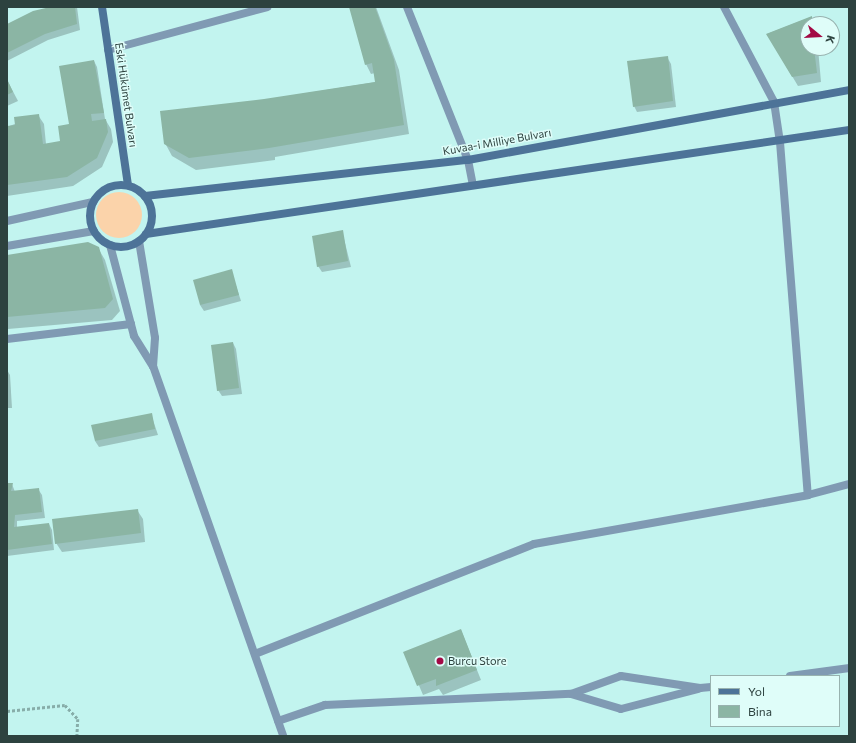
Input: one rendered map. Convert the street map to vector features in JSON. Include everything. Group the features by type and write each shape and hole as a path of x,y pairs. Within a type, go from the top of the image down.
{"main road":[{"name":"Eski Hükümet Bulvarı","path":"102,7 128,185"},
{"name":"Kuvaa-i Milliye Bulvarı","path":"145,196 468,160 774,102 849,90"},
{"path":"146,234 472,185 780,142 849,130"},
{"path":"128,185 145,196 152,214 146,234 140,241 120,247 110,245 94,231 91,222 93,202 107,188 128,185"}],"street":[{"path":"108,50 267,7"},
{"path":"407,7 468,160 472,185"},
{"path":"724,7 774,102 780,142 808,495"},
{"path":"7,221 93,202"},
{"path":"7,246 94,231"},
{"path":"140,241 155,338 153,366"},
{"path":"110,245 134,336 153,366 283,736"},
{"path":"7,339 131,324"},
{"path":"255,654 534,544 808,495 849,484"},
{"path":"797,675 849,668"},
{"path":"278,721 326,705 571,694 621,676 700,688"},
{"path":"571,694 621,709 700,688 710,687"}],"path":[{"path":"7,711 65,705 78,719 77,736"}],"shaded area":[{"path":"119,192 132,196 138,202 142,215 138,228 132,234 119,238 106,234 100,228 96,215 100,202 106,196"}],"building":[{"path":"50,7 75,7 77,24 45,34 7,53 7,24 33,11"},
{"path":"349,7 375,7 394,60 404,125 269,148 189,158 164,144 160,111 264,99 375,82 372,63 365,65"},
{"path":"800,21 800,56 815,56 817,73 792,77 766,34"},
{"path":"668,56 673,101 633,107 627,61"},
{"path":"94,60 104,113 91,114 92,121 106,119 108,132 97,158 67,177 7,185 7,126 15,125 14,117 39,114 43,144 60,141 58,126 69,124 59,66"},
{"path":"7,79 13,92 7,95"},
{"path":"343,230 348,261 317,267 312,236"},
{"path":"88,242 99,247 113,299 105,308 7,317 7,255"},
{"path":"232,269 239,295 200,305 193,280"},
{"path":"233,342 239,388 217,391 211,345"},
{"path":"152,413 155,429 95,441 91,425"},
{"path":"7,483 13,483 11,491 39,488 42,512 15,515 14,527 49,523 52,544 7,550"},
{"path":"138,509 141,533 55,544 52,519"},
{"name":"Burcu Store","path":"461,629 477,670 436,686 436,679 417,686 403,652"}],"place":[{"name":"Burcu Store","path":"440,661"}]}
